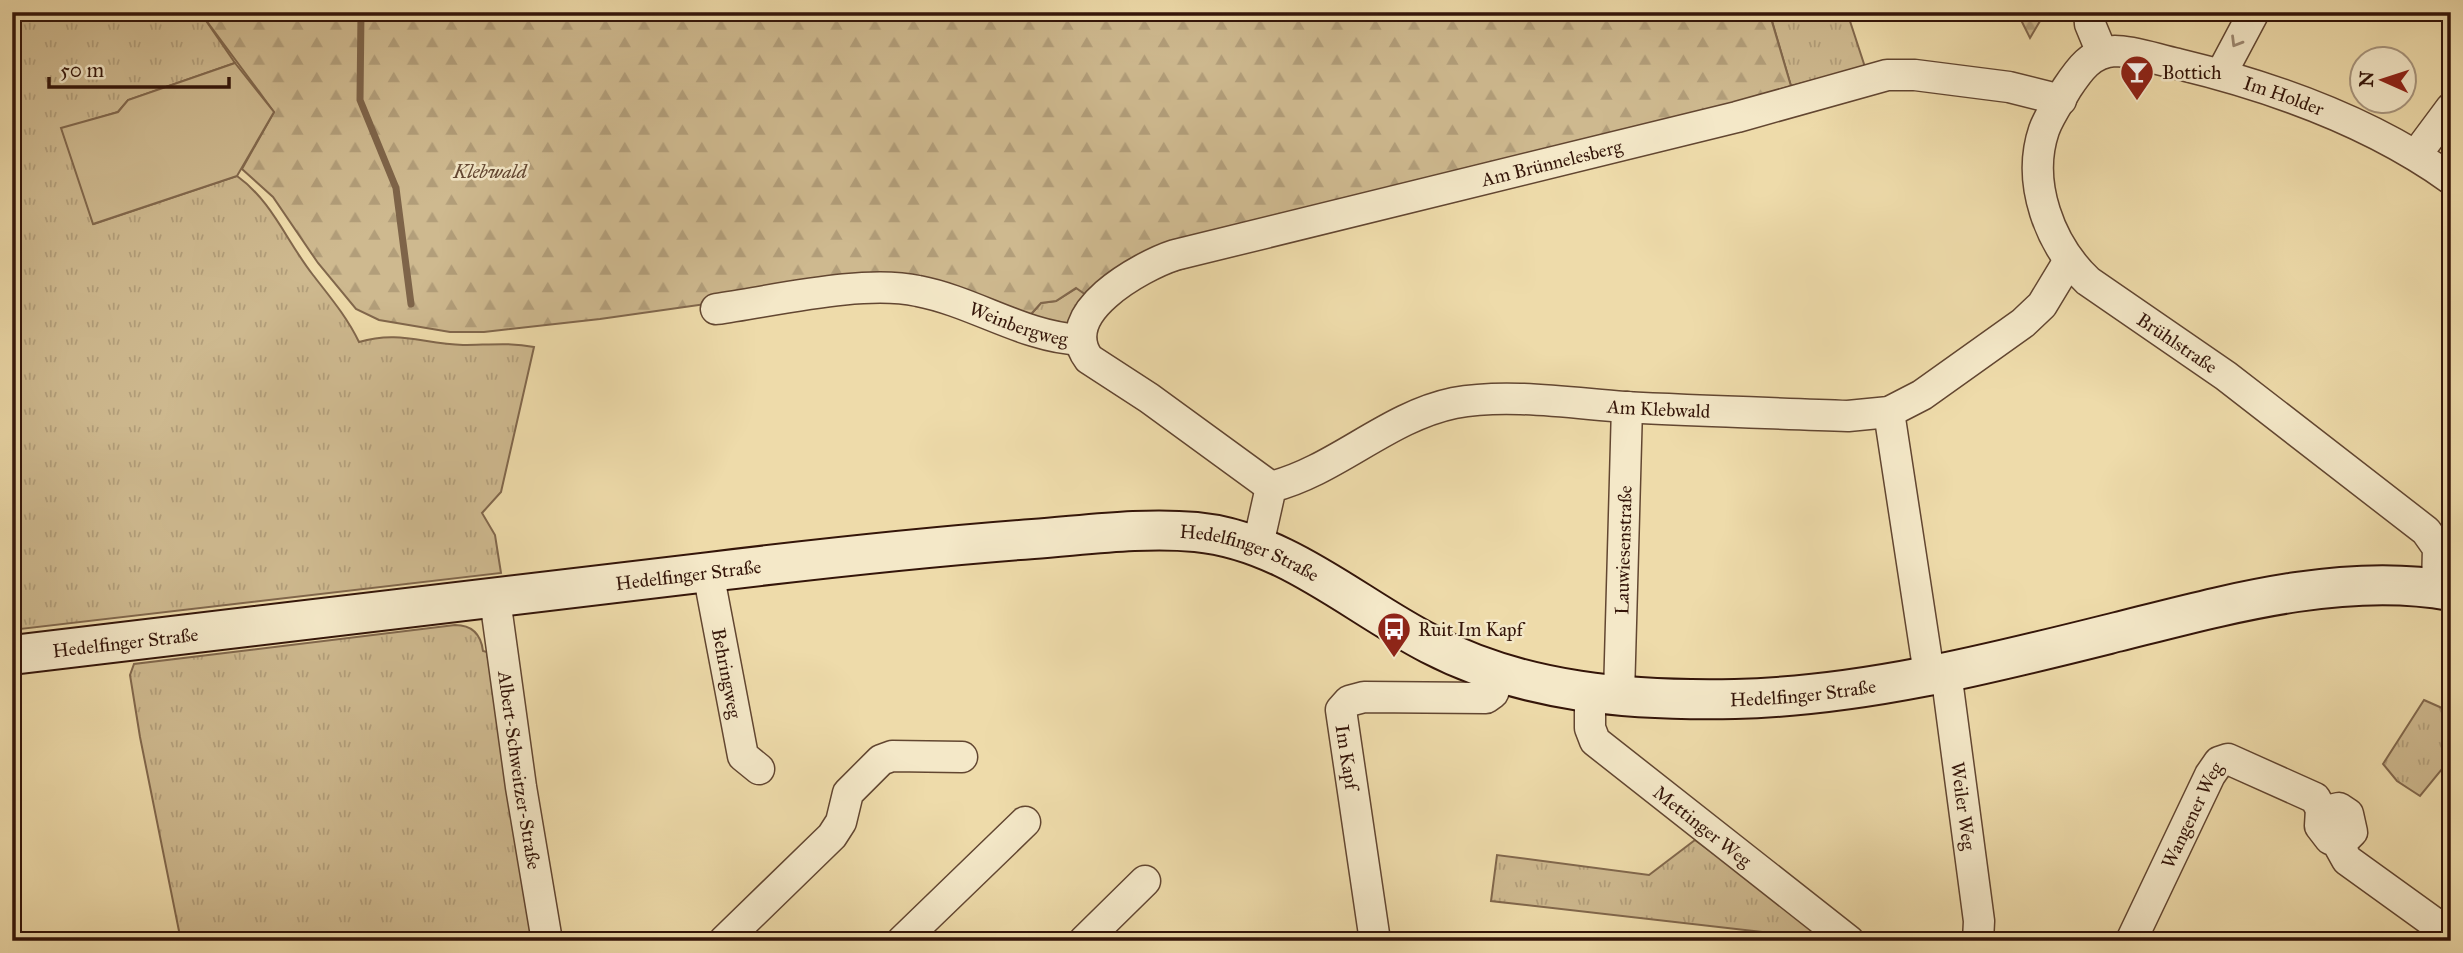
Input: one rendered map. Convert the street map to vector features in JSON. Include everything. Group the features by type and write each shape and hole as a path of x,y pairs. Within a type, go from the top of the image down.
{"street":[{"path":"2089,12 2090,24 2102,54"},
{"path":"2221,74 2254,12"},
{"name":"Im Holder","path":"2102,54 2122,52 2221,74 2339,116 2416,155 2451,179"},
{"name":"Brühlstraße","path":"2102,54 2081,68 2043,133 2039,175 2052,234 2068,262 2088,281 2226,376 2426,531 2438,548 2444,590"},
{"name":"Am Brünnelesberg","path":"1081,340 1086,317 1097,302 1143,269 1168,257 1324,216 1737,117 1880,77 1908,74 2009,86 2061,100"},
{"path":"2416,155 2451,107"},
{"name":"Am Klebwald","path":"1271,487 1311,473 1415,415 1456,403 1488,400 1847,416 1889,412 1905,406 2023,323 2042,305 2068,262"},
{"name":"Weinbergweg","path":"716,309 843,291 902,288 967,306 1050,338 1081,340 1084,353 1093,363 1149,398 1271,487"},
{"name":"Lauwiesenstraße","path":"1605,694 1627,407"},
{"name":"Weiler Weg","path":"1889,412 1938,673 1979,921 1978,941"},
{"path":"1258,545 1271,487"},
{"name":"Hedelfinger Straße","path":"12,655 896,551 1152,530 1211,534 1258,545 1309,570 1433,646 1500,674 1605,694 1741,699 1870,685 1938,673 2197,611 2311,590 2444,590"},
{"name":"Behringweg","path":"708,572 743,756 759,769"},
{"name":"Albert-Schweitzer-Straße","path":"495,599 521,787 547,941"},
{"name":"Im Kapf","path":"1375,941 1341,710 1349,701 1364,697 1486,698 1493,693 1500,674"},
{"name":"Mettinger Weg","path":"1605,694 1590,728 1595,741 1849,941"},
{"path":"724,941 832,836 841,822 848,793 881,760 890,757 962,757"},
{"name":"Wangener Weg","path":"2132,941 2219,762 2232,759 2315,798 2321,813 2339,808 2348,814 2352,832 2342,842 2337,842 2347,860 2451,935"},
{"path":"902,941 1025,822"},
{"path":"1084,941 1145,881"}],"green space":[{"path":"12,12 200,12 235,63 128,100 118,112 62,129 94,224 237,176 270,210 359,342 399,337 449,344 534,347 501,492 482,513 495,535 501,573 12,630"},
{"name":"Klebwald","path":"200,12 1773,12 1770,15 1791,86 1089,297 1076,288 1056,301 1041,303 1024,322 840,285 600,319 484,332 450,332 379,320 356,309 318,263 273,197 242,169 274,112"},
{"path":"1847,12 1865,67 1791,86 1770,14"},
{"path":"2017,12 2069,12 2043,16 2030,38"},
{"path":"235,63 274,112 237,176 93,224 61,128 118,112 128,100"},
{"path":"1077,288 1089,297 1069,325 1024,322 1041,303 1056,301"},
{"path":"455,625 475,632 483,651 487,652 534,941 181,941 140,737 130,675 134,664"},
{"path":"2424,700 2451,712 2451,758 2420,796 2397,781 2383,764"},
{"path":"1695,840 1832,940 1491,901 1497,855 1649,875"}],"waterway":[{"path":"361,12 360,100 396,188 411,304"}],"place":[{"name":"Bottich","path":"2137,102"},
{"name":"Ruit Im Kapf","path":"1394,659"}]}
